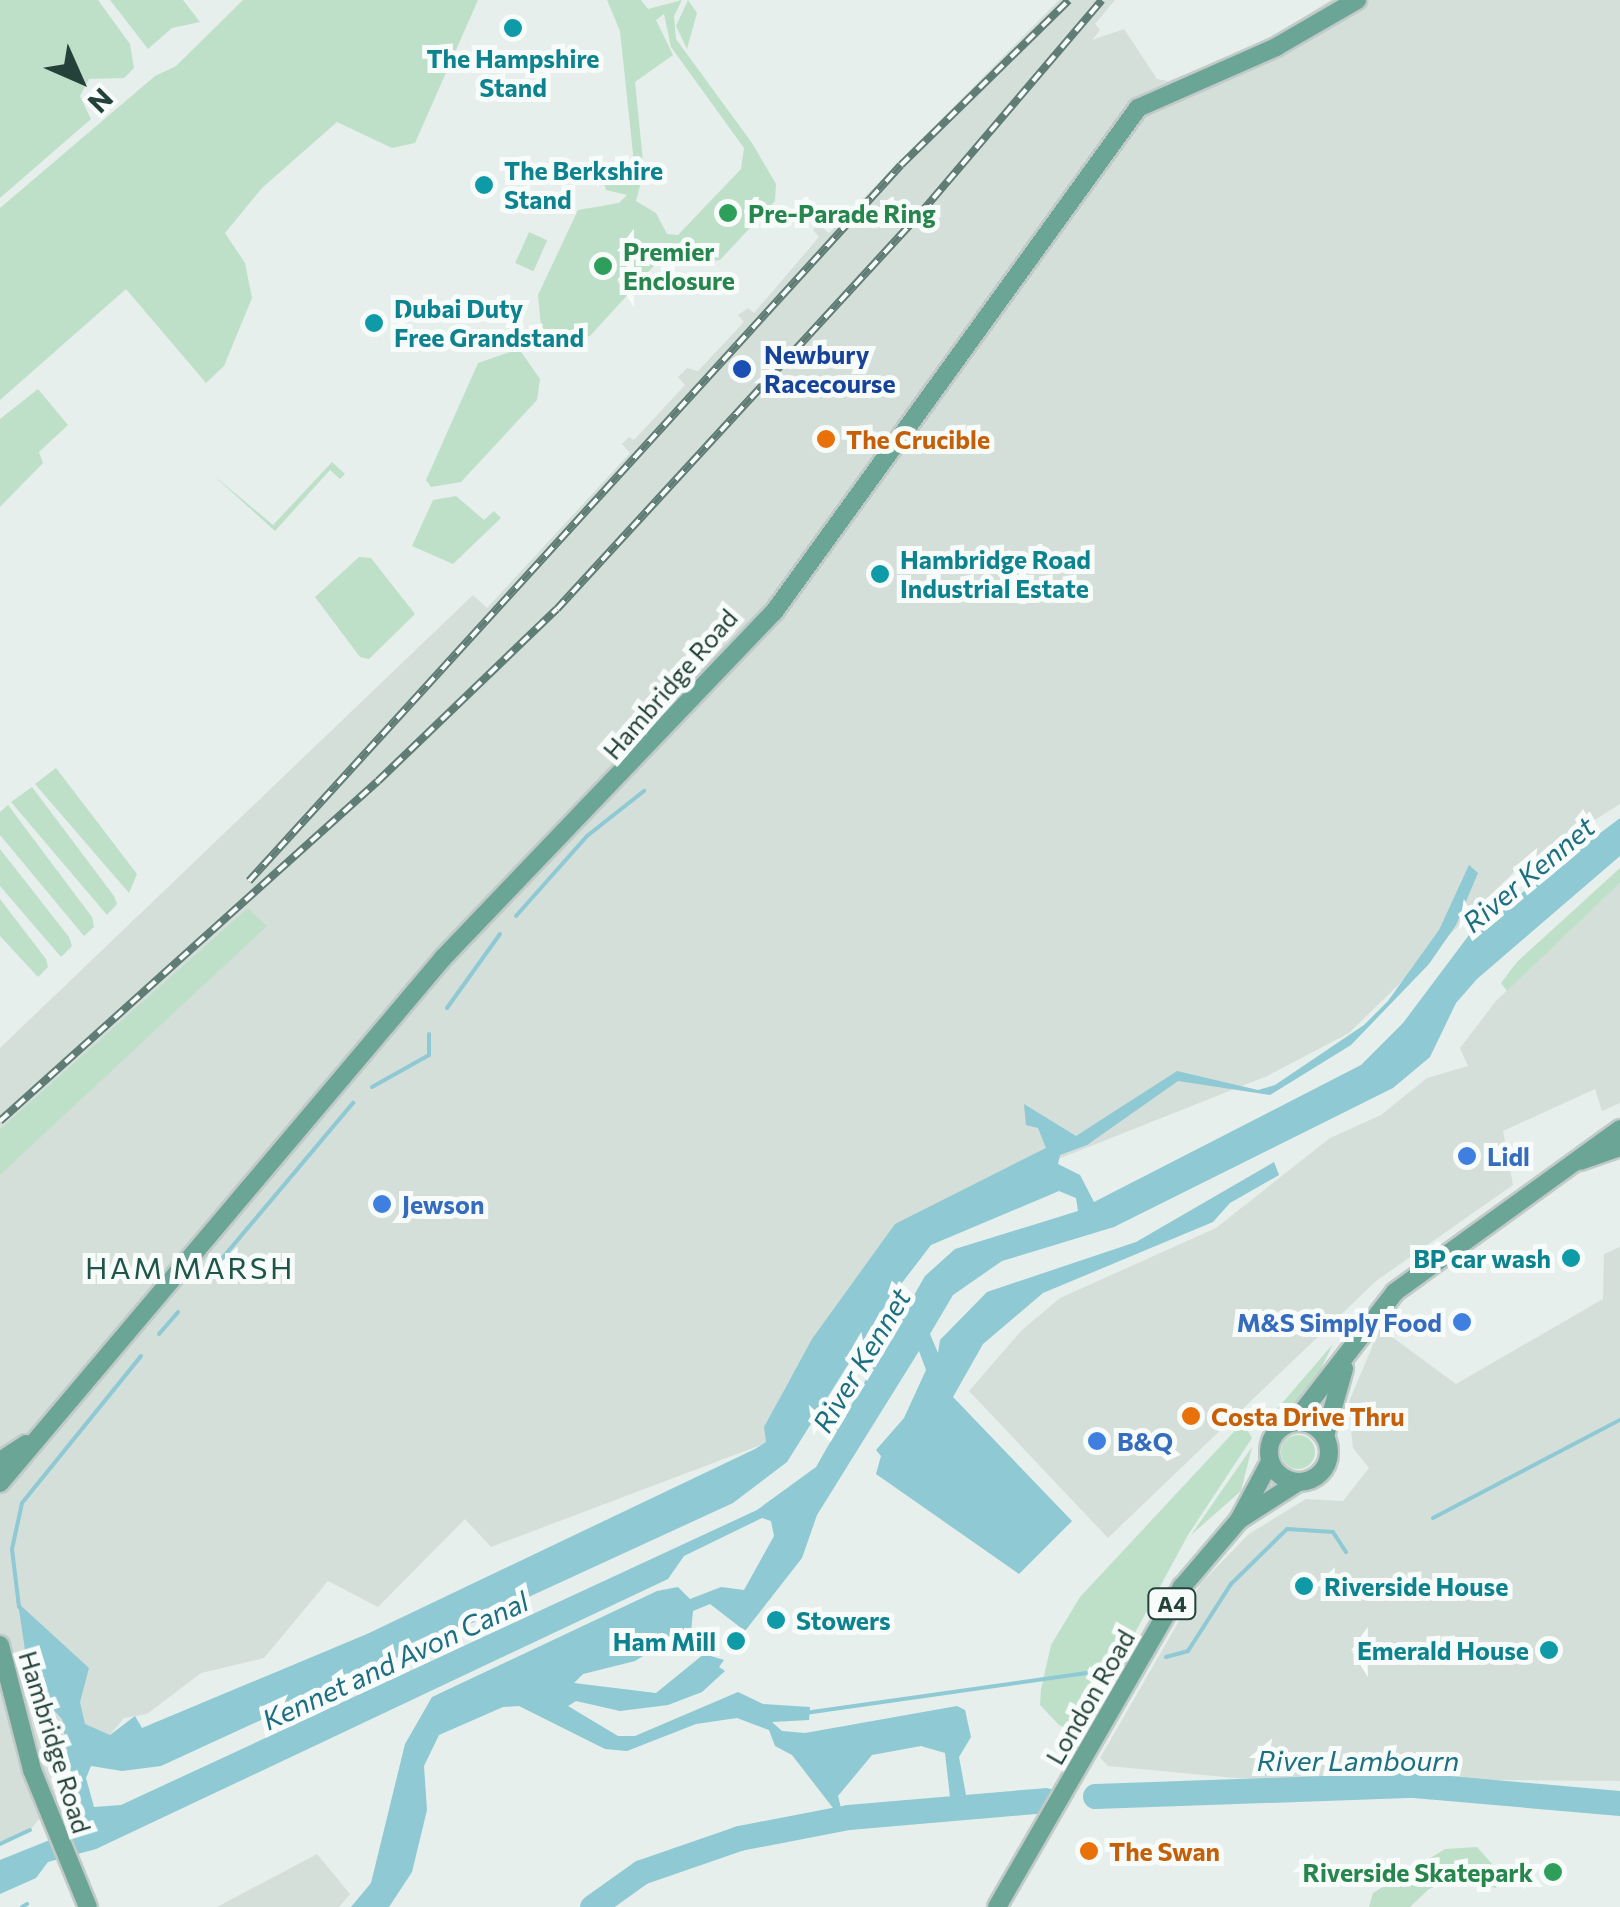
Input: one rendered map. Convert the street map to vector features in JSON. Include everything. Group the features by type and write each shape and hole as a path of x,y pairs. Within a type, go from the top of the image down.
{"main road":[{"name":"Hambridge Road","path":"0,1483 30,1441 452,948 774,612 1138,108 1276,47 1357,0"},
{"name":"A4","path":"1270,1462 1273,1436 1296,1422 1371,1316 1420,1270 1579,1162 1620,1129"},
{"name":"A4","path":"1579,1162 1620,1146"},
{"name":"A4","path":"1298,1482 1317,1476 1327,1464 1324,1436 1348,1353"},
{"path":"1296,1422 1324,1436"},
{"name":"Hambridge Road","path":"0,1461 30,1441"},
{"path":"1270,1462 1281,1477 1298,1482"},
{"name":"London Road","path":"996,1907 1182,1586 1239,1520 1270,1462"},
{"name":"London Road","path":"1239,1520 1298,1482"},
{"name":"Hambridge Road","path":"0,1646 52,1830 88,1907"}],"shaded area":[{"path":"1059,0 1115,0 1095,24 1100,30 1092,40 1124,29 1157,79 1168,81 1260,44 1331,0 1620,0 1620,804 1516,870 1349,1033 1267,1076 895,1224 788,1382 765,1427 766,1443 491,1547 465,1519 378,1607 328,1581 264,1658 201,1673 147,1714 124,1718 30,1830 0,1844 0,1048 473,595 487,608 630,453 622,444 629,437 634,440 685,385 678,377 687,368 698,371 744,322 738,315 748,308 754,313 819,237 813,230 818,224 829,233"},
{"path":"1620,883 1620,1103 1602,1111 1595,1089 1503,1131 1513,1185 1376,1281 1108,1538 969,1391 1022,1330 1060,1298 1216,1228 1330,1138 1381,1115 1427,1078 1468,1066 1460,1048 1496,1001"},
{"path":"1620,1247 1620,1781 1236,1778 1108,1766 1100,1758 1201,1583 1249,1534 1306,1499 1343,1501 1369,1468 1353,1448 1348,1404 1380,1328 1456,1384 1603,1299 1604,1254"},
{"path":"317,1854 350,1894 339,1907 217,1907"}],"green space":[{"path":"0,0 98,0 130,44 134,68 124,78 89,79 80,96 91,119 0,198"},
{"path":"110,0 183,0 200,22 172,28 148,49"},
{"path":"243,0 478,0 415,143 392,148 337,122 262,188 225,233 245,263 252,298 224,366 206,383 126,289 0,400 0,208 155,76 176,66"},
{"path":"607,0 641,0 648,9 682,0 674,16 676,39 752,143 776,184 775,201 720,260 703,262 684,245 672,246 590,336 565,342 541,327 538,295 578,210 619,203 627,195 606,190 601,175 634,163 620,31","holes":["664,14 671,47 744,148 741,169 678,235 667,234 656,213 636,201 644,171 635,82 673,55 656,20"]},
{"path":"688,0 697,13 687,49 676,26"},
{"path":"529,232 547,240 533,271 515,263"},
{"path":"519,349 540,379 537,400 461,482 431,487 426,480 478,363"},
{"path":"38,389 68,425 39,452 43,463 0,507 0,419"},
{"path":"332,462 345,474 340,479 330,470 275,531 212,474 273,525"},
{"path":"456,496 484,520 494,511 501,518 453,564 412,546 433,500"},
{"path":"359,557 371,558 415,614 369,659 360,657 315,597"},
{"path":"56,768 137,874 129,893 35,784"},
{"path":"32,787 114,896 117,904 107,915 11,802"},
{"path":"8,805 92,917 94,927 84,936 0,835 0,812"},
{"path":"0,849 69,937 72,946 61,957 0,886"},
{"path":"1620,868 1620,883 1507,991 1501,983 1517,962"},
{"path":"0,899 46,959 48,967 38,977 0,936"},
{"path":"248,908 267,926 0,1175 0,1129"},
{"path":"1333,1344 1309,1393 1296,1405 1277,1409"},
{"path":"1243,1422 1252,1438 1188,1535 1079,1736 1059,1725 1040,1705 1041,1689 1051,1645 1080,1597"},
{"path":"1298,1435 1310,1440 1315,1452 1310,1464 1298,1469 1286,1464 1281,1452 1286,1440"},
{"path":"1252,1447 1241,1491 1191,1535"},
{"path":"1477,1847 1500,1873 1496,1888 1454,1880 1429,1889 1410,1907 1369,1907 1373,1893 1445,1849"}],"water":[{"path":"1620,818 1620,856 1477,979 1456,1003 1430,1057 1393,1088 1114,1227 1002,1261 953,1295 930,1334 938,1353 940,1340 987,1292 1136,1242 1274,1162 1279,1175 1230,1203 1213,1222 1043,1293 983,1344 953,1397 1072,1521 1019,1574 876,1474 881,1456 876,1450 904,1418 926,1370 919,1351 817,1515 802,1558 745,1631 710,1604 693,1611 691,1632 668,1646 664,1643 635,1661 583,1674 574,1683 656,1693 704,1654 724,1660 719,1667 725,1671 702,1692 668,1705 620,1711 576,1701 568,1706 618,1736 635,1736 738,1692 763,1704 810,1707 809,1720 772,1722 782,1731 805,1733 957,1706 965,1710 971,1737 959,1757 966,1795 950,1797 945,1753 921,1746 872,1755 838,1796 841,1808 833,1808 792,1755 775,1746 769,1730 737,1718 696,1724 627,1751 605,1749 519,1706 503,1707 439,1735 424,1766 427,1810 412,1872 389,1907 351,1907 371,1883 405,1744 432,1697 657,1591 678,1587 690,1599 721,1587 744,1590 774,1536 771,1521 762,1518 684,1556 668,1579 96,1849 48,1862 36,1878 0,1894 0,1860 72,1831 77,1821 76,1798 62,1777 69,1765 62,1719 30,1684 18,1603 89,1668 80,1702 85,1724 110,1735 135,1716 142,1728 367,1634 766,1442 764,1427 812,1339 895,1224 1046,1148 1038,1128 1026,1125 1024,1104 1076,1136 1177,1071 1258,1090 1275,1085 1364,1025 1388,1001 1439,930 1469,865 1478,873 1456,925 1429,964 1351,1045 1270,1095 1178,1081 1087,1145 1060,1155 1058,1164 1080,1175 1094,1202 1361,1065 1403,1023 1472,931","holes":["1059,1191 1076,1198 1078,1211 955,1249 925,1276 816,1467 757,1510 121,1805 94,1807 86,1778 91,1766 122,1771 161,1766 733,1503 787,1462 888,1301 931,1245"]}],"waterway":[{"path":"516,916 587,836 644,791"},
{"path":"447,1008 500,934"},
{"path":"372,1087 429,1055 429,1034"},
{"path":"209,1274 353,1103"},
{"path":"159,1334 178,1312"},
{"path":"19,1607 12,1549 22,1503 141,1356"},
{"path":"1433,1518 1620,1420"},
{"path":"1166,1657 1188,1651 1231,1584 1287,1529 1333,1532 1346,1552"},
{"path":"805,1713 1106,1670"},
{"name":"River Lambourn","path":"1095,1796 1414,1785 1620,1803"},
{"name":"River Lambourn","path":"592,1907 641,1872 739,1838 848,1817 1045,1800"},
{"path":"0,1844 30,1830"},
{"path":"22,1907 27,1904"}],"railway":[{"path":"249,881 901,165 1069,0"},
{"path":"0,1121 378,781 557,609 919,215 1102,0"}],"place":[{"name":"The Hampshire Stand","path":"513,28"},
{"name":"The Berkshire Stand","path":"484,185"},
{"name":"Pre-Parade Ring","path":"728,213"},
{"name":"Premier Enclosure","path":"603,266"},
{"name":"Dubai Duty Free Grandstand","path":"374,323"},
{"name":"Newbury Racecourse","path":"742,369"},
{"name":"The Crucible","path":"826,439"},
{"name":"Hambridge Road Industrial Estate","path":"880,574"},
{"name":"Lidl","path":"1467,1156"},
{"name":"Jewson","path":"382,1204"},
{"name":"BP car wash","path":"1571,1258"},
{"name":"M&S Simply Food","path":"1462,1322"},
{"name":"Costa Drive Thru","path":"1191,1416"},
{"name":"B&Q","path":"1097,1441"},
{"name":"Riverside House","path":"1304,1586"},
{"name":"Stowers","path":"776,1620"},
{"name":"Ham Mill","path":"736,1641"},
{"name":"Emerald House","path":"1549,1650"},
{"name":"The Swan","path":"1089,1851"},
{"name":"Riverside Skatepark","path":"1553,1872"}],"district":[{"name":"HAM MARSH","path":"190,1267"}],"water label":[{"name":"River Kennet","path":"1528,874"},
{"name":"River Kennet","path":"861,1360"},
{"name":"Kennet and Avon Canal","path":"395,1660"}]}
